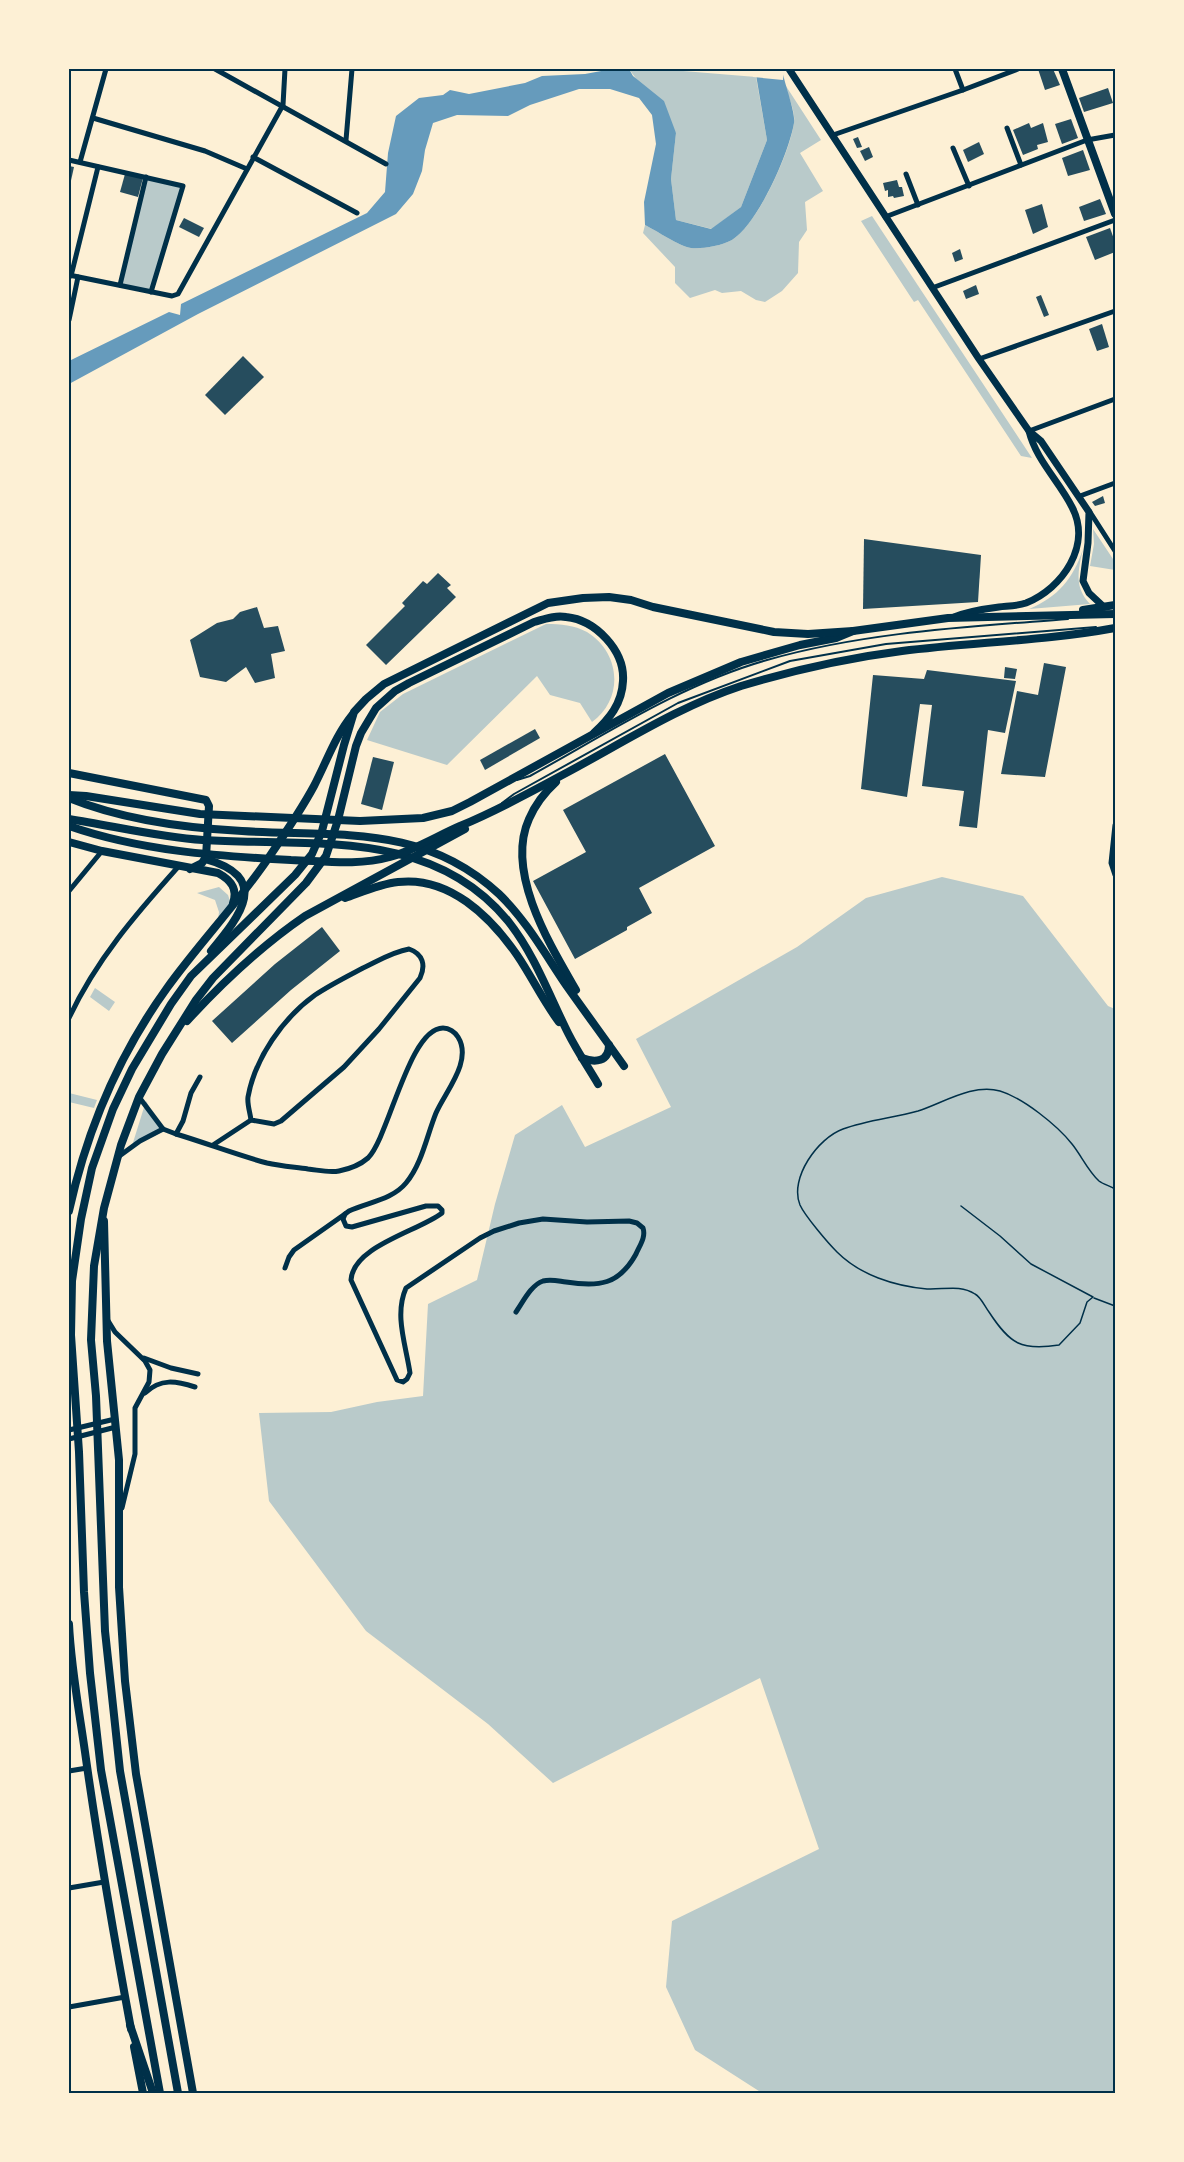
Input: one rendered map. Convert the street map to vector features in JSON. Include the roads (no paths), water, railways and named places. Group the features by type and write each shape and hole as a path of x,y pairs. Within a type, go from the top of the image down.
{"main road":[{"path":"1062,69 1115,214"},
{"path":"69,1211 79,1164 101,1106 140,1027 168,986 265,863 304,802 340,732 354,712 366,699 395,678 548,603 583,598 609,597 631,600 653,607 774,632 808,634 852,631 948,618 1115,615"},
{"path":"1034,616 1115,605"},
{"path":"178,2093 120,1771 105,1631 96,1396 91,1340 94,1266 104,1208 117,1158 139,1097 196,1000 213,978 306,883 326,856 335,831 360,733 376,708 395,691 534,622 547,618 568,617 587,624 606,637 617,654 622,671 623,681 618,704 608,720 594,733"},
{"path":"69,826 130,843 201,856 336,862 373,861 410,850 472,823 677,714 738,687 816,665 904,651 1089,633 1115,628"},
{"path":"69,797 86,796 200,814 360,821 423,818 452,811 506,784 526,770 594,733 668,693 711,673 800,645 836,638 852,631"},
{"path":"191,976 287,884 312,854 322,831 354,712"},
{"path":"69,773 205,799 209,806 207,851 202,863 190,869"},
{"path":"561,776 540,799 529,819 524,841 524,868 536,914 594,1022"},
{"path":"69,797 119,814 202,828 396,840 425,849 456,863 498,894 528,927 624,1066"},
{"path":"69,819 202,840 360,847 394,852 422,860 448,872 476,891 509,922 527,949 568,1035"},
{"path":"171,1039 206,1000 260,949 305,916 451,838 472,823"},
{"path":"69,842 178,867 218,873 229,880 235,890 236,896 230,910"},
{"path":"160,2093 101,1770 85,1604 79,1452 70,1335 72,1281 92,1168 113,1109 132,1069 171,1004 238,916 244,900 244,886 232,869 201,856"},
{"path":"324,905 396,882 423,882 449,891 477,910 503,935 598,1084"},
{"path":"582,1058 595,1061 603,1059 608,1053 608,1043"},
{"path":"104,1208 106,1316 119,1460 121,1634 136,1774 193,2093"},
{"path":"69,1624 104,1882 143,2093"},
{"path":"130,2025 153,2093"}],"street":[{"path":"80,162 106,69"},
{"path":"215,69 386,164"},
{"path":"73,276 172,296 178,294 283,105 285,69"},
{"path":"346,140 352,69"},
{"path":"789,69 979,359 1029,431 1041,441 1080,496 1115,551"},
{"path":"955,69 963,90"},
{"path":"833,135 1018,69"},
{"path":"93,118 197,148 247,169"},
{"path":"1007,128 1021,165"},
{"path":"885,217 1087,140 1115,135"},
{"path":"953,148 969,186"},
{"path":"253,158 357,213"},
{"path":"69,160 183,186 151,292"},
{"path":"69,320 73,276 98,167"},
{"path":"906,174 918,205"},
{"path":"120,285 146,177"},
{"path":"932,288 1115,220"},
{"path":"979,359 1115,311"},
{"path":"1029,431 1115,399"},
{"path":"948,618 971,610 1025,604 1049,590 1066,570 1076,552 1079,537 1078,522 1072,506 1032,444 1029,431"},
{"path":"1080,496 1115,483"},
{"path":"1089,512 1089,543 1083,581 1089,593 1104,606"},
{"path":"1115,825 1111,863 1115,875"},
{"path":"69,891 102,851"},
{"path":"69,1018 86,984 112,944 178,867"},
{"path":"213,1145 251,1120 278,1123 344,1067 379,1029 420,978 424,966 415,951 409,949 392,953 333,983 313,996 290,1017 258,1066 248,1096 251,1120"},
{"path":"139,1097 163,1129 176,1134 267,1163 328,1171 345,1170 361,1163 374,1150 421,1044 434,1030 443,1028 452,1031 460,1043 459,1070 437,1110 413,1173 407,1182 396,1192 346,1213 294,1250 285,1268"},
{"path":"176,1134 183,1121 191,1093 200,1077"},
{"path":"117,1158 140,1141 163,1129"},
{"path":"346,1213 343,1218 344,1223 352,1227 426,1206 438,1206 442,1210 440,1215 364,1256 352,1274 353,1284 397,1380 401,1382 407,1379 410,1373 400,1314 406,1288 468,1246 494,1231 543,1219 587,1222 629,1221 643,1228 643,1239 623,1273 614,1279 586,1285 552,1280 540,1282 516,1312"},
{"path":"106,1316 115,1332 140,1356 150,1370 149,1382 135,1408 135,1454 120,1515"},
{"path":"140,1356 155,1363 198,1374"},
{"path":"141,1396 156,1384 169,1381 195,1387"},
{"path":"69,1430 115,1423"},
{"path":"69,1439 115,1423"},
{"path":"69,1770 87,1768"},
{"path":"69,1888 104,1882"},
{"path":"69,2007 125,1997"}],"lane":[{"path":"506,784 530,776 677,696 716,678 766,661 889,635 1115,615"},
{"path":"1023,623 1034,616"},
{"path":"500,808 513,794 678,703 790,661 886,644 1115,628"}],"water":[{"path":"612,69 629,69 633,76 664,101 676,133 671,179 676,220 711,229 741,207 767,140 755,69 782,69 794,118 791,136 779,169 762,204 742,232 732,240 712,247 691,248 645,225 644,202 656,144 652,115 639,98 610,89 579,89 530,105 508,116 457,115 433,123 422,171 413,194 396,214 198,314 69,384 69,361 169,312 180,315 181,304 367,213 385,192 388,153 396,116 419,98 443,95 450,90 469,94 525,83 542,76 585,74"}]}
